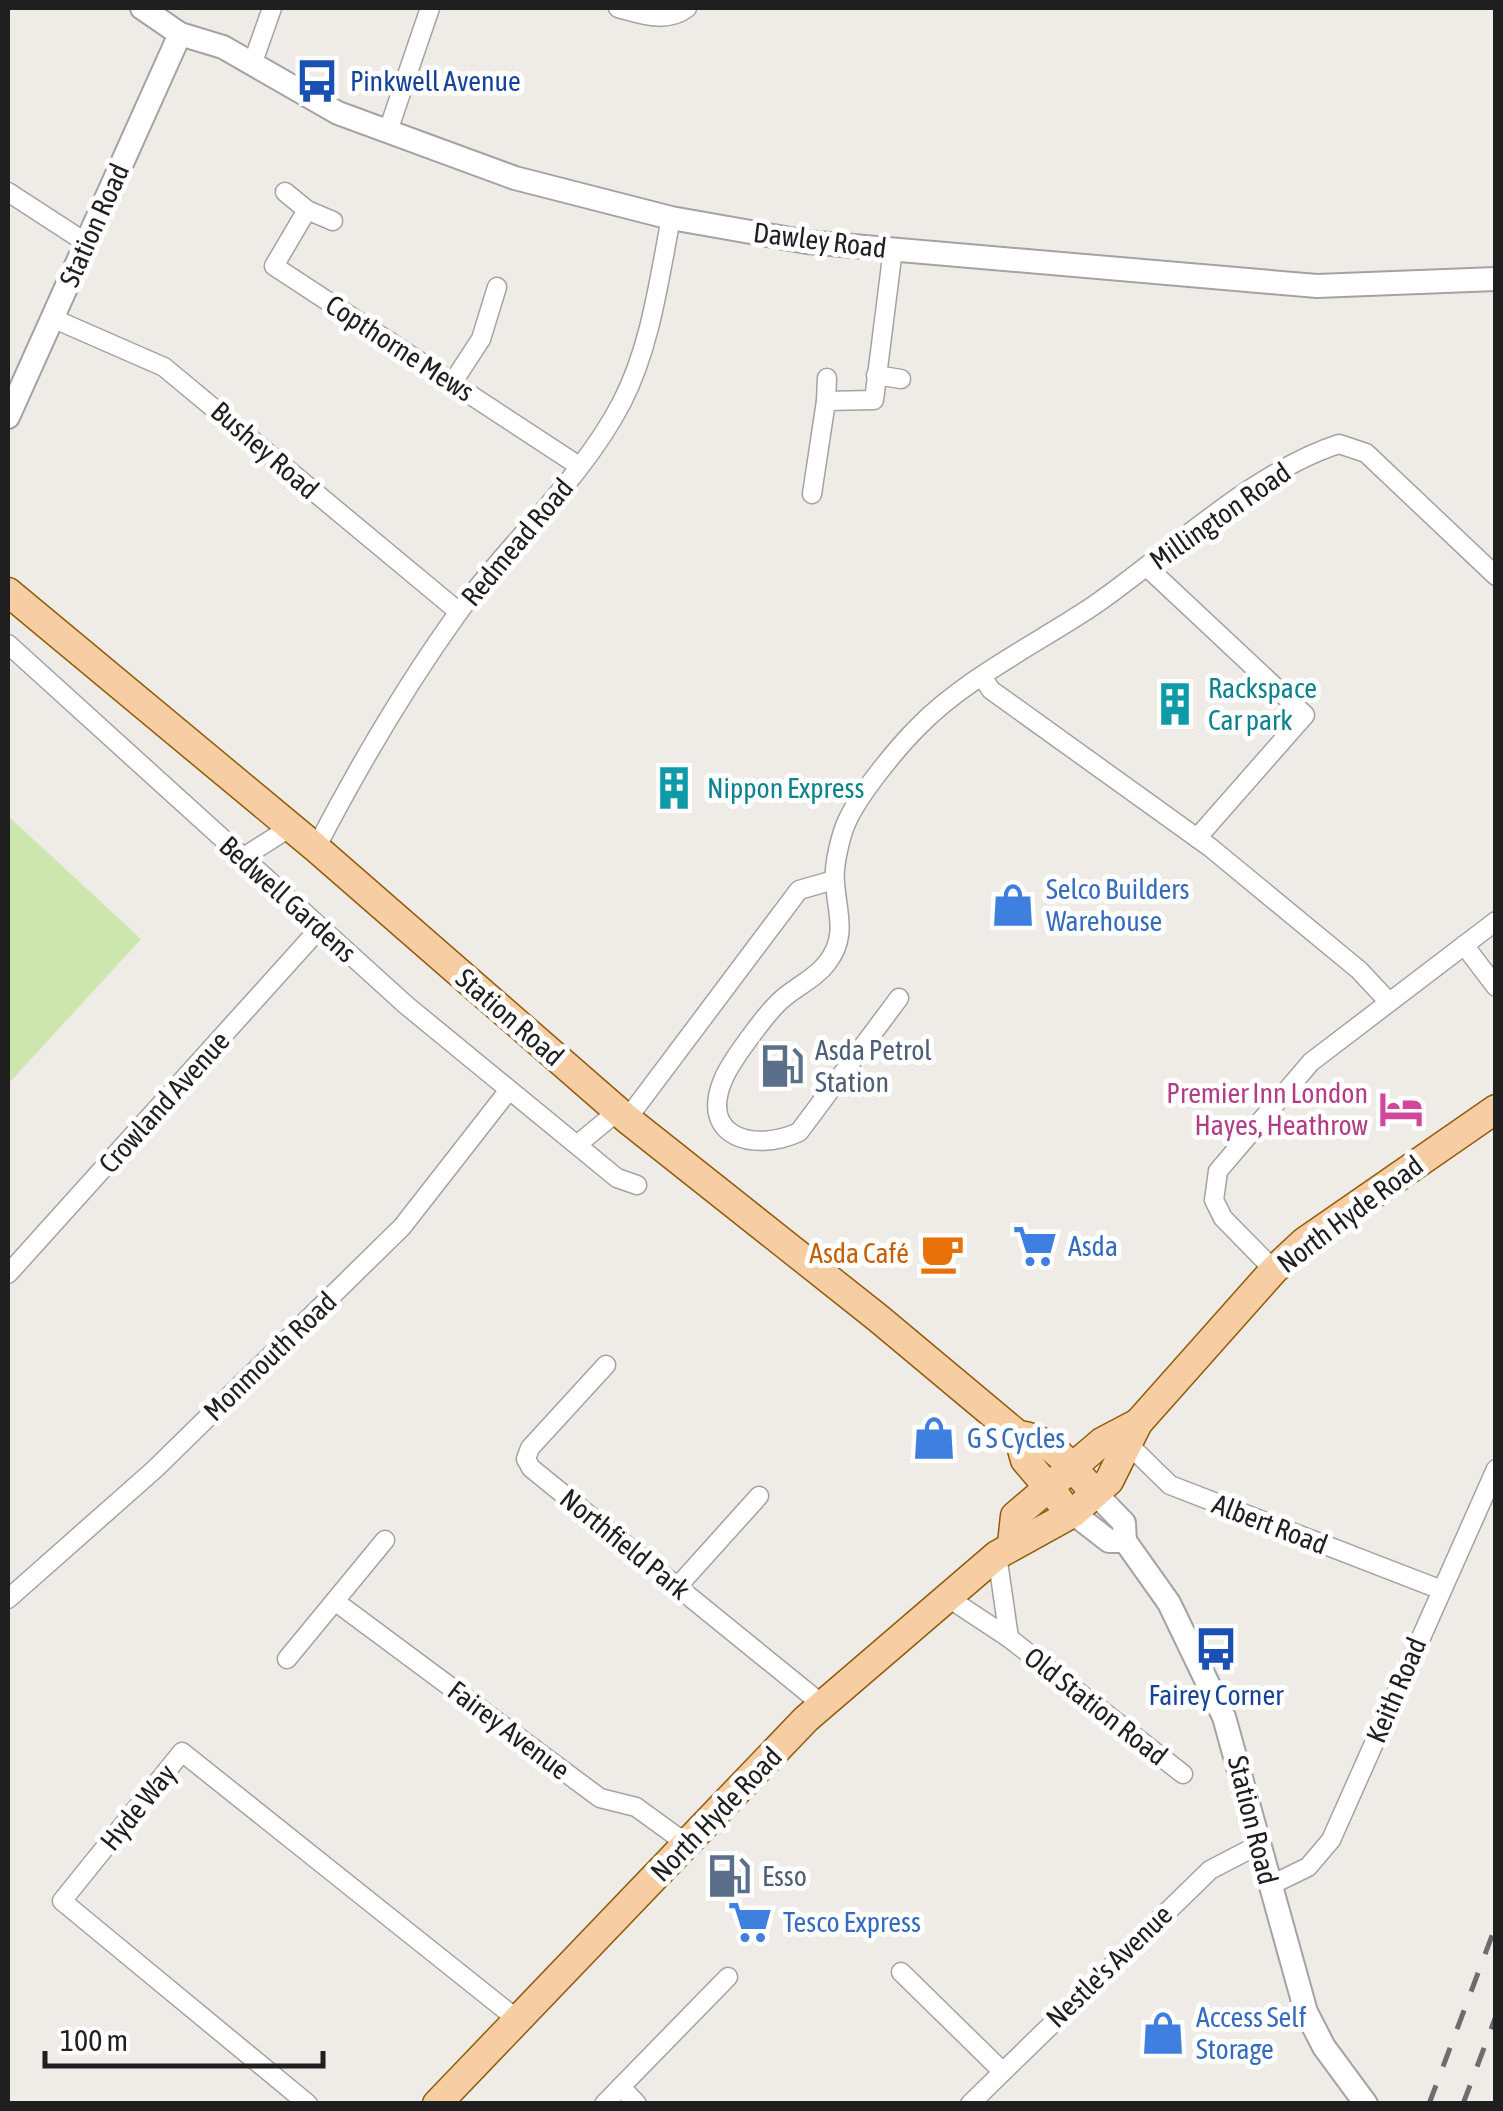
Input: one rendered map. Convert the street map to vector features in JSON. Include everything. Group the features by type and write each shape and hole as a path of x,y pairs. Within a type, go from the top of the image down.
{"main road":[{"name":"Station Road","path":"8,592 316,848 623,1115 878,1318 1018,1436 1023,1456 1046,1488 1073,1513"},
{"name":"North Hyde Road","path":"1004,1549 1012,1520 1072,1466 1128,1434 1274,1270 1304,1242 1496,1109"},
{"name":"North Hyde Road","path":"437,2104 823,1705 1004,1549 1029,1540 1073,1513 1095,1493 1112,1476 1128,1434"},
{"name":"Station Road","path":"1018,1436 1036,1437 1072,1466 1095,1493"}],"street":[{"name":"Dawley Road","path":"142,8 180,34 252,62 338,113 516,178 672,218 806,242 1318,286 1496,278"},
{"path":"252,62 272,8"},
{"path":"388,131 430,8"},
{"path":"618,8 652,18 678,15 687,8"},
{"name":"Station Road","path":"8,417 180,34"},
{"path":"8,192 85,242"},
{"path":"285,192 307,210 333,222"},
{"name":"Copthorne Mews","path":"307,210 274,266 580,466"},
{"name":"Redmead Road","path":"316,848 356,770 459,612 580,466 622,402 648,332 672,218"},
{"path":"826,401 874,400 894,249"},
{"path":"453,382 481,339 497,287"},
{"name":"Bushey Road","path":"52,318 164,368 459,612"},
{"path":"876,375 902,379"},
{"path":"812,494 827,378"},
{"name":"Millington Road","path":"899,998 799,1132 778,1142 756,1144 738,1139 724,1124 719,1103 722,1080 778,1002 828,962 841,937 834,880 848,818 919,726 983,678 1148,568 1279,470 1338,444 1366,453 1496,576"},
{"path":"1148,568 1305,715 1198,838"},
{"name":"Bedwell Gardens","path":"8,644 319,929 617,1178 637,1186"},
{"path":"983,678 991,690 1198,838 1360,970 1388,1000"},
{"path":"242,858 291,828"},
{"path":"578,1144 623,1115 799,890 834,880"},
{"path":"1274,1270 1223,1218 1214,1200 1218,1171 1300,1072 1388,1000 1496,921"},
{"name":"Crowland Avenue","path":"8,1274 319,929"},
{"path":"1464,945 1496,987"},
{"name":"Monmouth Road","path":"8,1599 155,1469 402,1228 509,1090"},
{"name":"Northfield Park","path":"606,1365 526,1459 531,1468 823,1705"},
{"name":"Albert Road","path":"1128,1434 1170,1485 1439,1589"},
{"name":"Keith Road","path":"1269,1886 1308,1867 1331,1840 1439,1589 1496,1469"},
{"name":"Station Road","path":"1095,1493 1124,1523 1125,1541 1169,1603 1224,1717 1306,2012 1324,2048 1366,2104"},
{"path":"678,1586 759,1496"},
{"name":"Station Road","path":"1073,1513 1108,1541 1125,1541"},
{"path":"287,1659 385,1540"},
{"name":"Old Station Road","path":"1004,1549 1009,1638"},
{"name":"Old Station Road","path":"946,1597 1009,1638 1184,1774"},
{"name":"Fairey Avenue","path":"336,1602 600,1798 636,1806 687,1844"},
{"name":"Hyde Way","path":"308,2104 62,1901 182,1752 518,2020"},
{"name":"Nestle's Avenue","path":"970,2104 1210,1870 1260,1844"},
{"path":"901,1972 1002,2070"},
{"path":"604,2104 728,1977"},
{"path":"620,2086 638,2104"}],"green space":[{"path":"8,816 141,939 8,1084"}],"railway":[{"path":"1429,2104 1496,1925"},
{"path":"1463,2104 1496,2016"}],"place":[{"name":"Pinkwell Avenue","path":"317,81"},
{"name":"Rackspace Car park","path":"1175,704"},
{"name":"Nippon Express","path":"674,788"},
{"name":"Selco Builders Warehouse","path":"1013,905"},
{"name":"Asda Petrol Station","path":"782,1066"},
{"name":"Premier Inn London Hayes, Heathrow","path":"1401,1109"},
{"name":"Asda","path":"1035,1246"},
{"name":"Asda Café","path":"942,1253"},
{"name":"G S Cycles","path":"934,1438"},
{"name":"Fairey Corner","path":"1216,1649"},
{"name":"Esso","path":"729,1876"},
{"name":"Tesco Express","path":"750,1922"},
{"name":"Access Self Storage","path":"1163,2033"}]}
